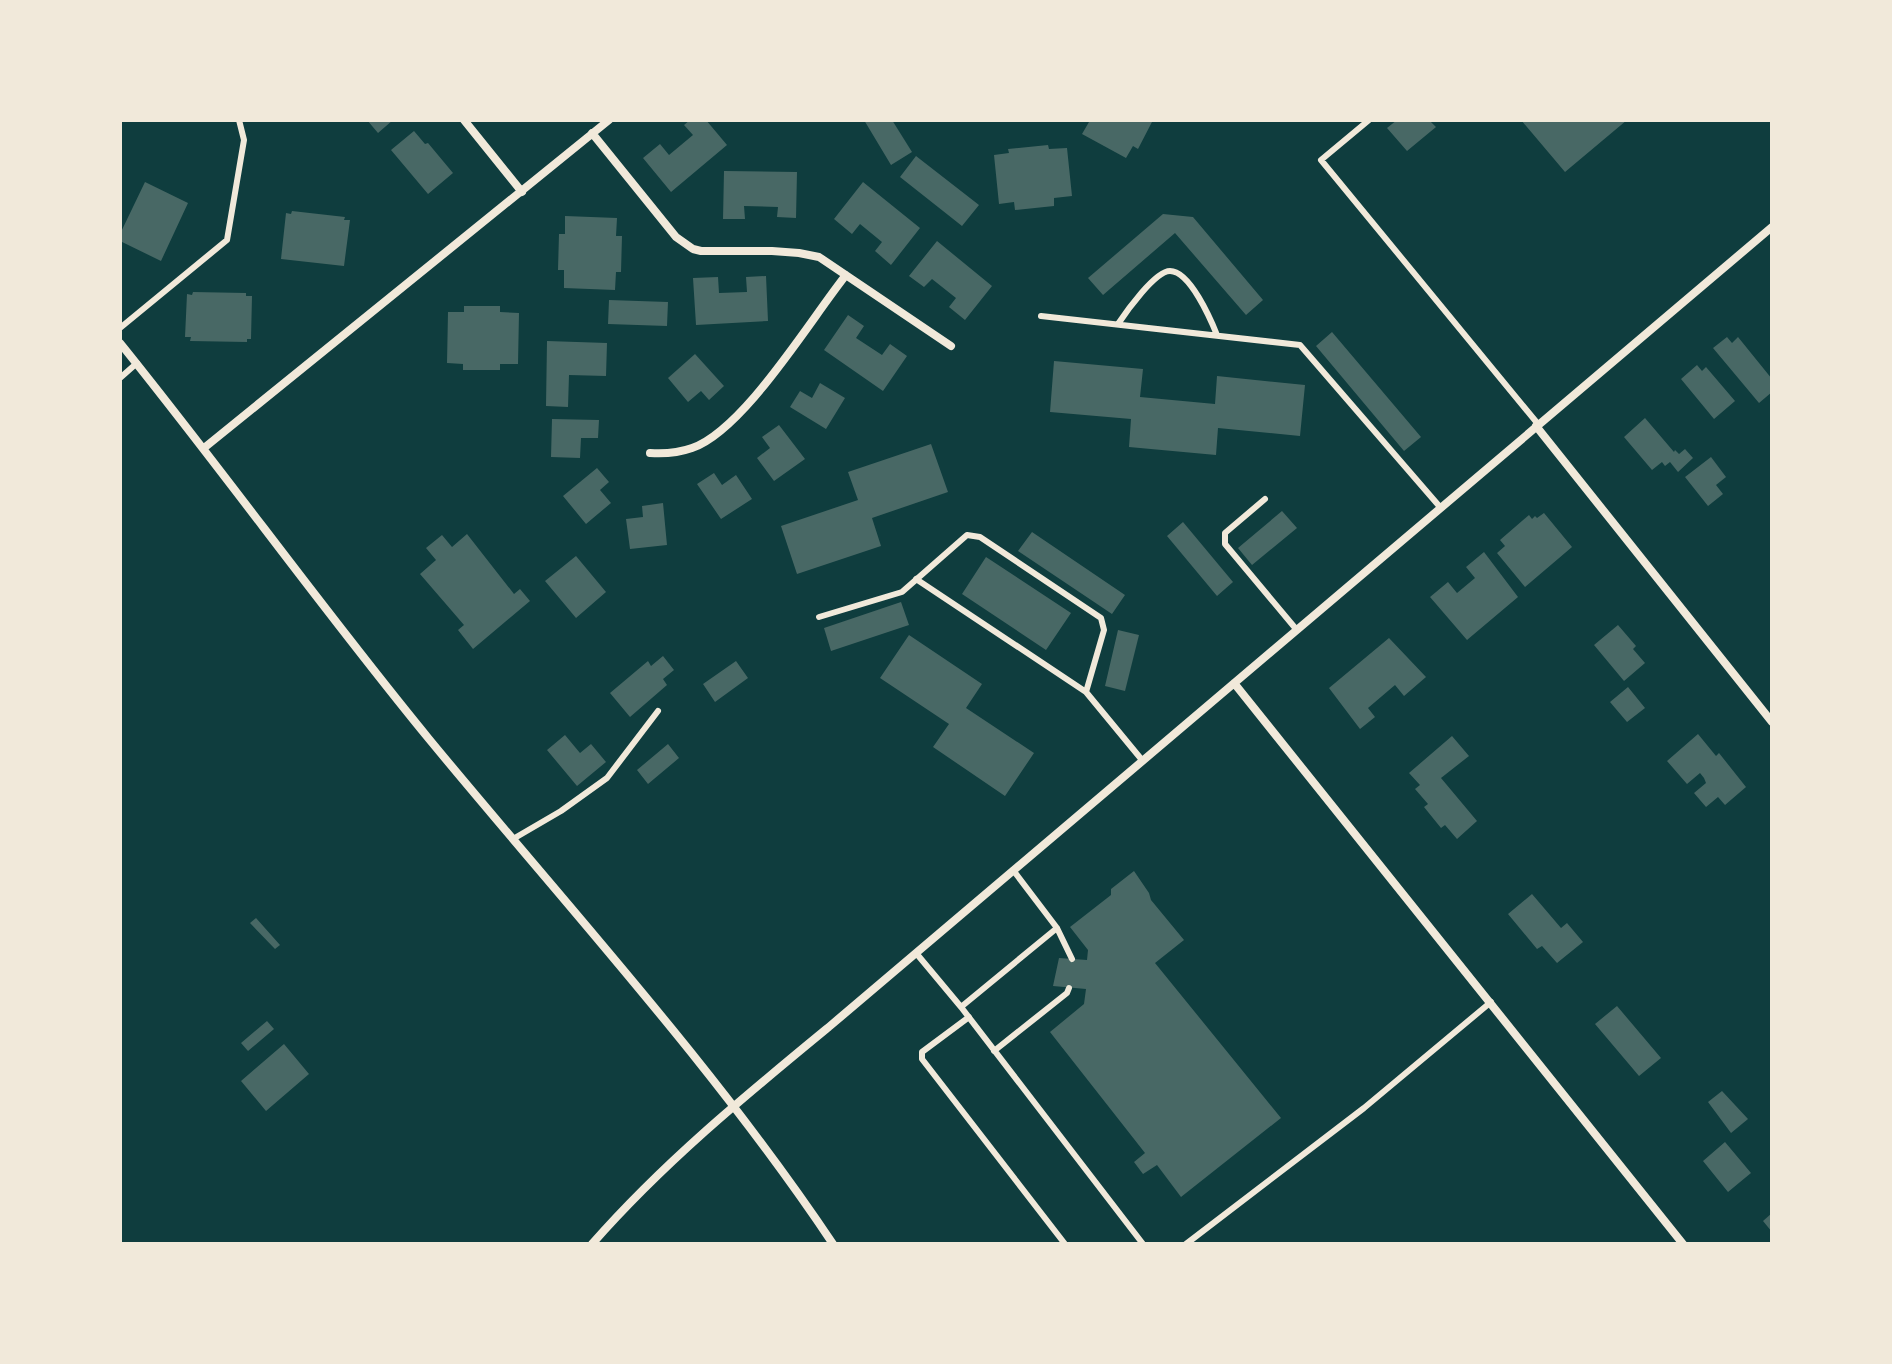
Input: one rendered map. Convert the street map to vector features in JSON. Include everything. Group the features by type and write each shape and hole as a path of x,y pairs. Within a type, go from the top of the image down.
{"street":[{"path":"464,120 522,192"},
{"path":"204,448 609,120"},
{"path":"592,133 676,237 687,246 701,251 799,253 819,257 951,346"},
{"path":"592,1244 662,1168 733,1105 1772,227"},
{"path":"650,453 669,454 694,448 734,419 756,396 846,275"},
{"path":"120,343 415,722 733,1105 833,1244"},
{"path":"1537,425 1772,722"},
{"path":"1234,683 1683,1244"}],"lane":[{"path":"120,328 227,240 244,140 239,120"},
{"path":"1369,120 1321,160 1537,425"},
{"path":"1118,324 1138,297 1171,271 1180,275 1205,306 1217,335"},
{"path":"1041,316 1300,345 1440,507"},
{"path":"120,378 137,363"},
{"path":"1265,499 1225,533 1225,544 1296,629"},
{"path":"819,617 902,592 967,535 980,537 1101,618 1104,630 1086,692"},
{"path":"916,579 1086,692 1142,760"},
{"path":"513,840 607,778 658,711"},
{"path":"1013,870 1057,928 1072,959"},
{"path":"961,1007 1057,928"},
{"path":"916,953 969,1017 1143,1244"},
{"path":"994,1051 1067,993 1069,988"},
{"path":"1186,1244 1364,1108 1491,1002"},
{"path":"969,1017 922,1052 922,1059 1065,1244"}],"building":[{"path":"367,120 393,120 378,133"},
{"path":"690,120 706,120 727,145 671,192 643,158 660,144 669,155 693,135 684,125"},
{"path":"864,120 892,120 912,152 891,165"},
{"path":"1085,120 1153,120 1138,149 1133,146 1126,158 1082,134 1089,122"},
{"path":"1397,120 1429,120 1436,127 1407,151 1387,128"},
{"path":"1521,120 1627,120 1565,172"},
{"path":"414,131 453,173 428,194 391,150"},
{"path":"1048,145 1049,149 1067,148 1072,196 1054,198 1054,206 1015,210 1014,202 999,204 994,155 1009,153 1008,149"},
{"path":"916,156 979,205 962,226 900,177"},
{"path":"724,171 797,172 796,218 777,217 778,207 744,206 745,219 723,219"},
{"path":"145,182 188,203 161,261 120,241 120,234"},
{"path":"863,182 920,228 891,265 875,251 882,242 860,224 852,234 834,219"},
{"path":"292,211 350,220 344,266 281,259 286,213 291,214"},
{"path":"1163,214 1193,217 1263,300 1246,315 1175,233 1103,295 1088,278"},
{"path":"565,216 617,218 616,236 622,236 621,272 616,272 615,290 564,288 564,270 558,270 559,234 565,234"},
{"path":"937,241 992,286 965,320 949,307 956,298 932,279 924,287 909,276"},
{"path":"766,276 768,321 696,325 693,278 718,277 719,293 747,292 746,277"},
{"path":"193,292 246,293 246,296 252,296 251,339 247,342 190,341 191,337 185,337 187,294 192,295"},
{"path":"609,300 668,302 667,326 608,324"},
{"path":"464,306 500,306 500,312 519,313 518,364 500,364 500,370 463,370 463,364 447,363 448,312 464,312"},
{"path":"848,315 864,326 856,338 882,355 890,344 907,356 883,391 824,350"},
{"path":"1332,332 1421,437 1404,451 1316,346"},
{"path":"1727,337 1732,343 1738,337 1772,379 1772,392 1759,403 1713,348"},
{"path":"547,341 607,343 606,376 569,375 568,407 546,406"},
{"path":"695,354 724,386 709,400 701,391 688,402 668,378"},
{"path":"1054,361 1143,369 1140,397 1215,404 1217,376 1305,385 1300,436 1218,428 1216,455 1129,447 1131,419 1050,412"},
{"path":"1697,365 1702,371 1706,367 1735,401 1714,419 1681,379"},
{"path":"820,383 845,398 826,429 790,407 800,391 812,398"},
{"path":"1645,418 1674,452 1679,454 1685,449 1693,458 1678,472 1670,462 1665,466 1662,462 1652,470 1624,437"},
{"path":"552,419 599,420 598,438 581,438 580,458 551,457"},
{"path":"779,425 805,459 774,481 757,458 770,448 762,437"},
{"path":"931,444 948,492 872,518 881,546 797,574 781,526 858,500 848,472"},
{"path":"1711,457 1726,477 1716,485 1723,494 1708,506 1685,477"},
{"path":"597,468 609,482 600,490 611,503 586,524 563,496"},
{"path":"714,473 722,485 736,475 752,499 721,519 697,484"},
{"path":"663,503 667,545 630,549 626,519 643,517 642,506"},
{"path":"1282,511 1297,528 1252,565 1238,548"},
{"path":"1544,513 1572,547 1525,587 1497,553 1505,546 1500,540 1529,515 1532,519"},
{"path":"1183,522 1233,582 1217,596 1167,536"},
{"path":"1032,532 1125,595 1112,614 1018,551"},
{"path":"467,534 514,594 520,589 530,601 473,649 458,630 464,625 420,574 436,560 426,548 442,535 452,547"},
{"path":"1484,552 1518,597 1467,640 1430,597 1448,582 1457,593 1475,578 1466,567"},
{"path":"576,556 606,592 576,618 545,581"},
{"path":"986,557 1071,613 1046,650 962,594"},
{"path":"901,602 909,625 831,651 824,628"},
{"path":"1618,625 1636,646 1633,649 1645,663 1624,681 1594,645"},
{"path":"1118,630 1139,635 1125,691 1105,686"},
{"path":"909,635 982,684 966,708 1034,753 1005,796 933,747 949,724 880,678"},
{"path":"1389,638 1426,677 1404,696 1395,685 1368,708 1375,717 1360,729 1329,688"},
{"path":"663,656 674,670 663,679 667,685 630,717 610,693 648,661 651,666"},
{"path":"736,661 748,678 715,702 703,684"},
{"path":"1628,687 1645,708 1627,722 1610,702"},
{"path":"1698,734 1716,756 1719,753 1746,787 1725,805 1718,797 1706,807 1694,793 1706,783 1700,773 1687,784 1667,761"},
{"path":"565,735 580,753 591,744 606,762 577,786 547,750"},
{"path":"1452,736 1469,756 1441,778 1477,821 1457,839 1445,825 1441,828 1424,807 1428,804 1415,789 1420,785 1409,773"},
{"path":"668,744 679,758 648,784 637,770"},
{"path":"1134,871 1151,900 1184,940 1155,963 1281,1118 1181,1197 1157,1165 1143,1174 1134,1162 1145,1153 1050,1032 1084,1004 1086,989 1053,986 1059,958 1087,960 1088,950 1070,927 1111,895 1111,889"},
{"path":"1532,894 1561,928 1567,923 1583,942 1557,963 1542,946 1537,949 1508,914"},
{"path":"256,918 280,945 275,949 250,923"},
{"path":"1617,1006 1661,1058 1639,1076 1595,1024"},
{"path":"267,1021 274,1029 248,1051 241,1043"},
{"path":"284,1044 309,1074 266,1111 241,1081"},
{"path":"1722,1091 1748,1119 1731,1133 1708,1102"},
{"path":"1725,1142 1751,1173 1728,1192 1703,1161"},
{"path":"1772,1213 1772,1232 1763,1221"}]}
